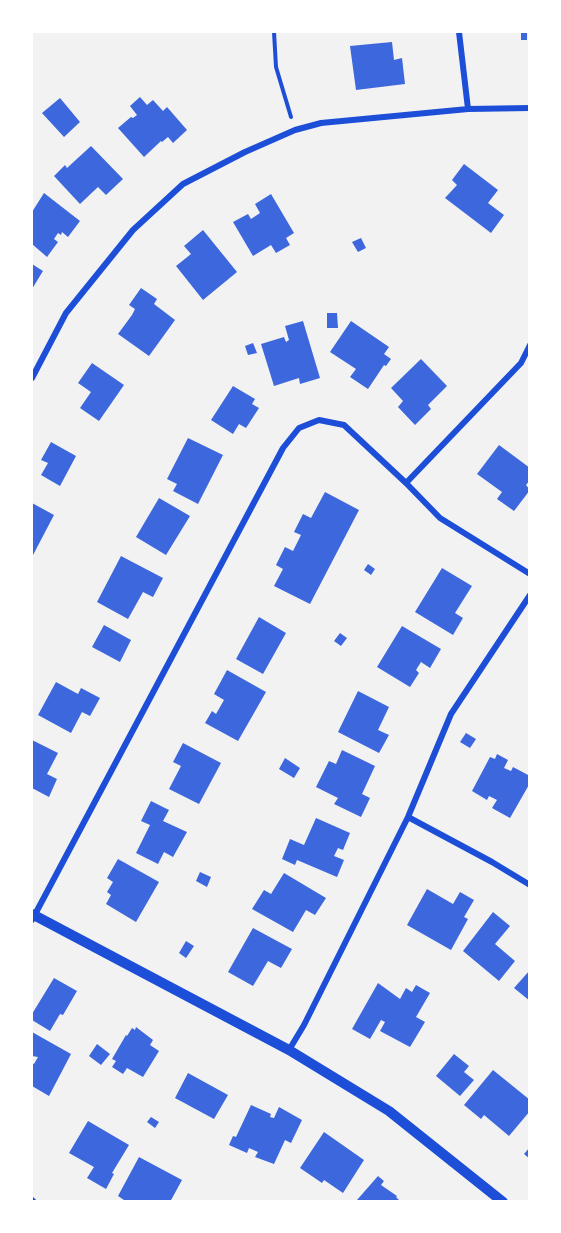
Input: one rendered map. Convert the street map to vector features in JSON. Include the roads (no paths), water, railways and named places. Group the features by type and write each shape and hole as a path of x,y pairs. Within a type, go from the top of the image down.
{"street":[{"path":"459,32 468,109"},
{"path":"32,378 66,313 133,230 183,184 245,152 295,130 321,123 468,109 530,108"},
{"path":"406,483 521,363 530,345"},
{"path":"503,1202 389,1111 289,1050 32,917 283,448 299,428 319,420 344,425 440,518 530,574"},
{"path":"289,1050 304,1025 408,817 451,714 530,595"},
{"path":"408,817 530,885"}]}
